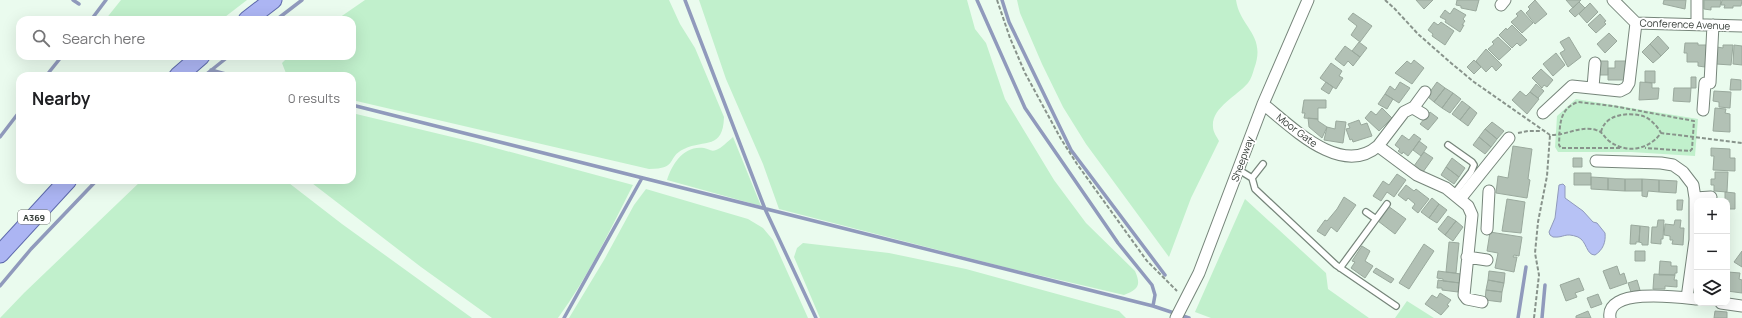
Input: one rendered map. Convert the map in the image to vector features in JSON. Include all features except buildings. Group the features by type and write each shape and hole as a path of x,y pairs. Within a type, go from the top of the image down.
{"main road":[{"path":"252,16 273,0"},
{"path":"183,72 196,60"},
{"name":"A369","path":"0,254 64,184"}],"street":[{"name":"Sheepway","path":"1177,316 1199,273 1263,104 1308,0"},
{"name":"Conference Avenue","path":"1613,0 1636,23 1742,26"},
{"path":"1697,0 1697,24"},
{"path":"1543,113 1570,87 1575,85 1620,91 1628,86 1636,23"},
{"path":"1703,110 1705,83 1710,83 1713,25"},
{"path":"1593,88 1595,63"},
{"name":"Moor Gate","path":"1263,104 1316,145 1332,153 1349,156 1370,152 1378,146 1404,112 1413,108 1425,92"},
{"path":"1413,108 1423,114"},
{"path":"1457,196 1509,138"},
{"path":"1378,146 1417,175 1440,185 1457,196 1469,207 1472,214 1464,295 1467,299 1482,302"},
{"path":"1596,161 1661,163 1672,165 1683,172 1692,185 1695,198 1712,197"},
{"path":"1487,229 1489,191"},
{"path":"1472,214 1488,210"},
{"path":"1610,318 1609,310 1612,306 1625,299 1643,296 1692,299 1694,234"},
{"path":"1467,257 1486,260"},
{"path":"1730,304 1742,306"}],"lane":[{"path":"1448,145 1474,165 1457,196"},
{"path":"1252,178 1263,164"},
{"path":"1239,170 1252,178 1255,189 1340,268 1396,306"},
{"path":"1340,268 1387,204"},
{"path":"1366,212 1376,219"}],"path":[{"path":"997,0 1010,38 1026,73 1069,152 1147,261 1186,300"},
{"path":"1624,148 1561,148 1559,145 1560,118 1566,111 1578,102 1613,106 1694,121 1692,149 1690,151 1642,148"},
{"path":"1601,132 1603,126 1610,119 1629,115 1646,118 1653,122 1661,134"},
{"path":"1509,138 1521,132 1542,131"},
{"path":"1534,318 1539,275 1535,253 1538,222 1548,169 1550,135"}],"green space":[{"path":"121,0 247,0 226,16 108,16"},
{"path":"365,0 669,0 680,24 695,48 724,117 723,127 720,135 712,142 684,149 675,156 669,165 649,169 356,101 356,72 285,72 282,63 285,60 356,60 356,16 342,16"},
{"path":"699,0 967,0 975,29 986,43 1005,99 1054,180 1086,223 1135,271 1138,280 1136,288 1124,295 1008,268 779,209 763,164 726,79"},
{"path":"1017,0 1236,0 1238,10 1255,40 1257,57 1248,83 1220,108 1213,120 1214,133 1219,141 1191,198 1169,257 1086,144 1063,107 1042,64 1020,13"},
{"path":"1576,99 1698,119 1695,156 1631,152 1558,152 1555,147 1557,116"},
{"path":"356,114 477,143 633,185 589,270 558,318 492,318 421,267 313,184 356,184"},
{"path":"733,137 761,206 667,180 676,162 690,149 704,148 713,151 723,146"},
{"path":"138,184 290,184 342,224 472,318 0,318"},
{"path":"646,189 748,219 763,228 773,240 808,318 569,318 604,260 634,205"},
{"path":"1245,199 1326,273 1328,289 1369,318 1211,318 1195,312"},
{"path":"803,243 889,253 966,269 1119,311 1126,318 820,318 794,257 797,248"},
{"path":"1407,301 1434,318 1395,318"}],"water":[{"path":"1563,184 1565,186 1565,198 1583,211 1593,222 1597,223 1605,233 1603,246 1595,255 1590,253 1578,237 1567,235 1553,237 1550,235 1549,232 1555,218 1559,185"}],"waterway":[{"path":"73,0 79,4"},
{"path":"94,16 106,0"},
{"path":"281,16 302,0"},
{"path":"685,0 765,209 816,318"},
{"path":"977,0 1025,108 1118,243 1152,285 1155,295 1153,306"},
{"path":"1002,0 1009,22 1071,150 1165,275"},
{"path":"49,72 59,60"},
{"path":"209,72 224,60"},
{"path":"211,70 218,72"},
{"path":"356,106 1153,306 1189,318"},
{"path":"0,137 16,116"},
{"path":"564,318 642,178"},
{"path":"0,286 31,249 93,184"},
{"path":"1518,318 1526,267"},
{"path":"1542,318 1545,285"}]}
